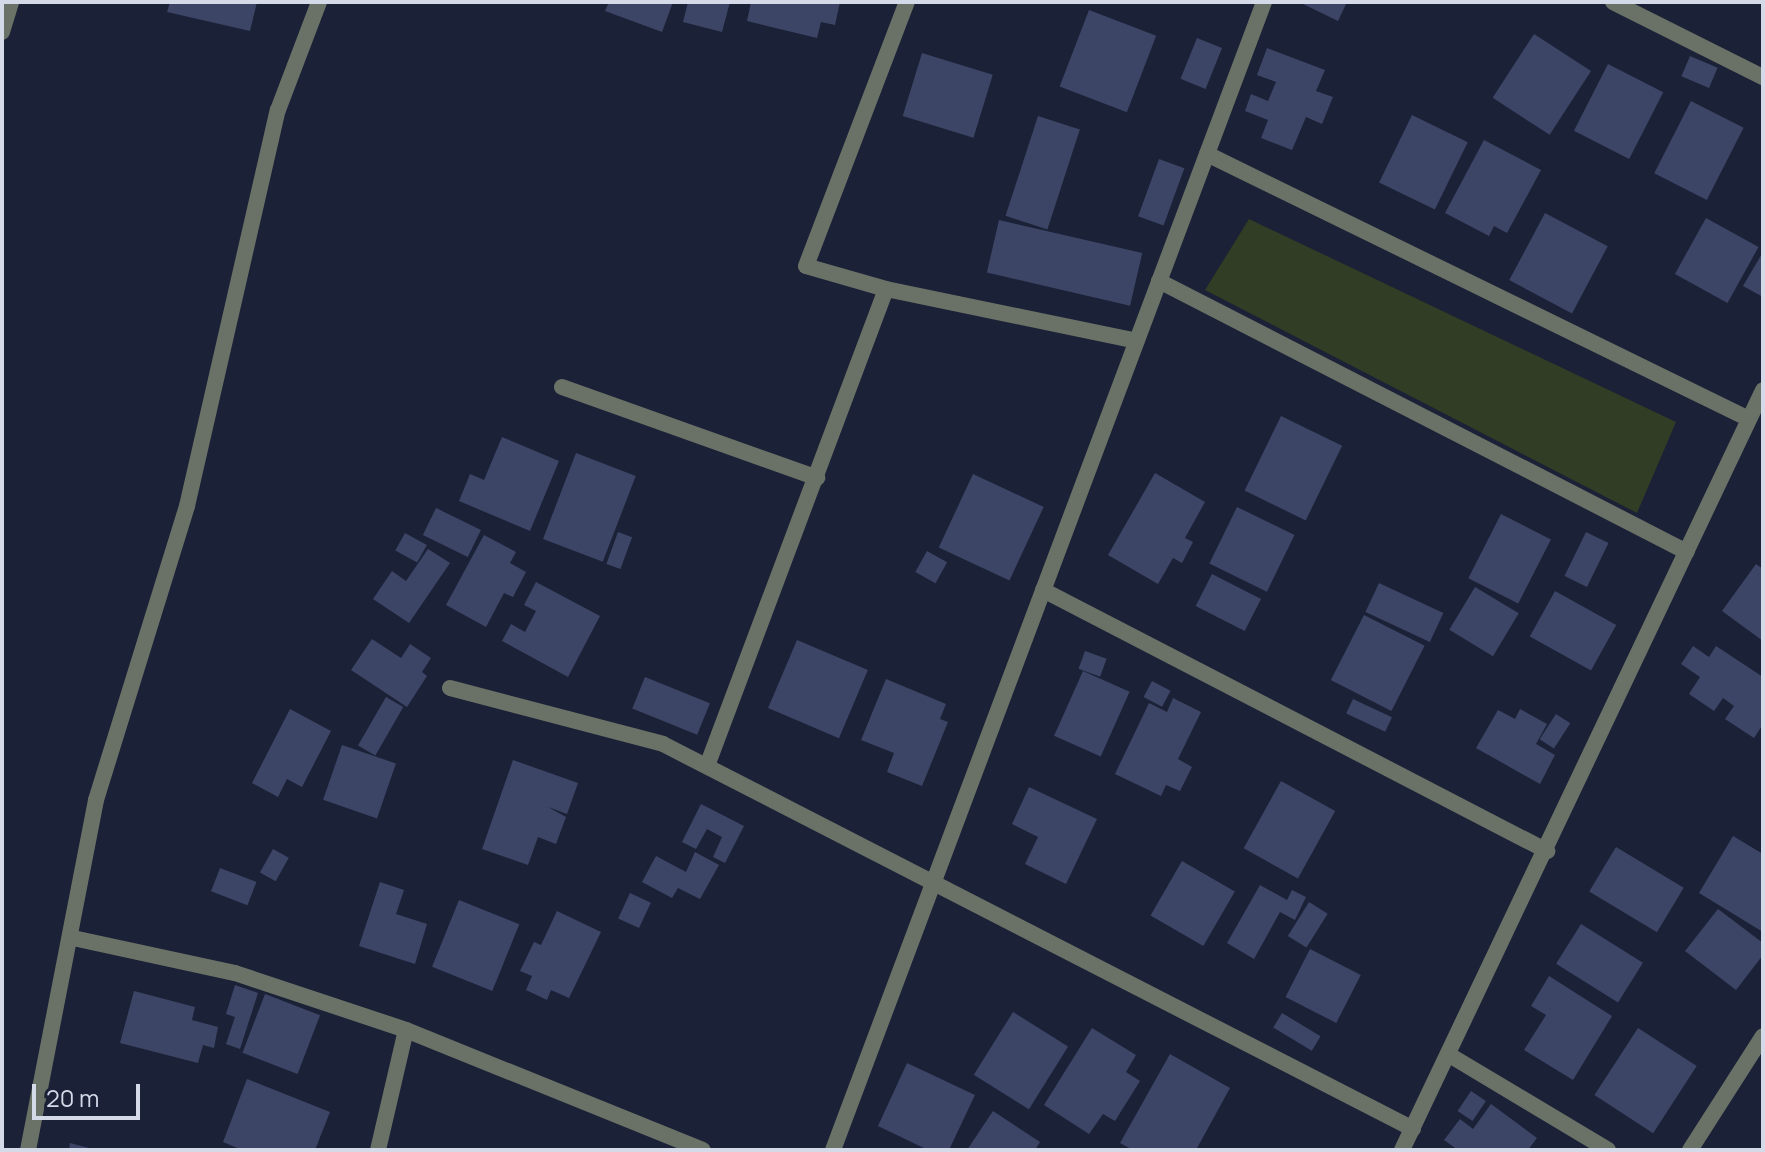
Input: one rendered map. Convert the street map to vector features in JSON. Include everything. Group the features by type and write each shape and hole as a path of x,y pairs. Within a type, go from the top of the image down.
{"street":[{"path":"2,32 11,2"},
{"path":"28,1150 73,938 96,800 187,506 278,110 319,2"},
{"path":"907,2 806,266 886,289 1137,341"},
{"path":"833,1150 1264,2"},
{"path":"1613,2 1763,77"},
{"path":"1207,154 1749,419"},
{"path":"1159,281 1687,552"},
{"path":"707,766 886,289"},
{"path":"562,387 817,478"},
{"path":"1402,1150 1451,1056 1763,390"},
{"path":"1043,590 1547,851"},
{"path":"450,688 663,744 935,879 1413,1129"},
{"path":"73,938 235,973 406,1030 703,1150"},
{"path":"378,1150 406,1030"},
{"path":"1690,1150 1763,1036"},
{"path":"1451,1056 1608,1150"}],"green space":[{"path":"1249,219 1676,422 1637,513 1205,290"}],"building":[{"path":"170,2 257,2 250,31 167,12"},
{"path":"609,2 673,2 662,32 605,11"},
{"path":"688,2 730,2 722,32 683,22"},
{"path":"751,2 840,2 835,25 821,22 817,38 747,21"},
{"path":"1299,2 1347,2 1338,21"},
{"path":"1089,10 1156,36 1127,112 1060,87"},
{"path":"1534,34 1591,71 1550,135 1493,98"},
{"path":"1197,38 1222,48 1206,89 1181,79"},
{"path":"1267,48 1325,70 1316,91 1333,97 1322,124 1306,117 1292,150 1261,138 1268,120 1245,111 1251,94 1268,101 1276,82 1257,75"},
{"path":"922,53 993,75 973,138 903,116"},
{"path":"1690,56 1718,68 1709,88 1681,76"},
{"path":"1608,64 1663,92 1629,159 1574,131"},
{"path":"1691,101 1744,128 1707,200 1654,173"},
{"path":"1412,115 1468,142 1435,210 1379,182"},
{"path":"1038,116 1080,130 1047,229 1006,216"},
{"path":"1484,140 1541,170 1507,233 1494,226 1489,236 1445,213"},
{"path":"1159,159 1184,168 1164,226 1138,216"},
{"path":"1545,213 1608,246 1572,313 1509,280"},
{"path":"1706,218 1758,247 1727,303 1675,274"},
{"path":"999,220 1142,253 1130,306 987,273"},
{"path":"1763,252 1763,297 1743,286"},
{"path":"1281,416 1342,446 1306,520 1245,491"},
{"path":"502,437 559,461 530,531 459,501 470,474 484,480"},
{"path":"576,453 636,476 603,562 543,539"},
{"path":"1155,473 1205,502 1185,538 1193,542 1182,563 1173,558 1158,584 1108,555"},
{"path":"973,474 1044,507 1009,580 939,547"},
{"path":"1237,507 1295,535 1267,592 1209,564"},
{"path":"436,508 481,530 468,557 423,535"},
{"path":"1501,514 1551,539 1518,604 1468,578"},
{"path":"618,532 632,537 620,569 606,564"},
{"path":"1586,532 1608,543 1587,587 1565,576"},
{"path":"405,533 427,545 417,563 395,550"},
{"path":"484,535 516,552 510,563 526,572 513,597 504,593 486,627 446,605"},
{"path":"428,549 450,563 409,623 373,599 392,571 406,581"},
{"path":"927,551 947,562 935,583 915,572"},
{"path":"1756,564 1763,569 1763,641 1722,611"},
{"path":"1212,574 1261,599 1245,631 1196,606"},
{"path":"536,582 600,616 568,677 502,641 511,624 525,632 536,611 524,605"},
{"path":"1379,583 1443,613 1430,642 1365,612"},
{"path":"1475,587 1519,613 1493,656 1449,630"},
{"path":"1555,591 1616,625 1591,670 1530,636"},
{"path":"1364,615 1425,646 1391,711 1331,680"},
{"path":"372,639 401,658 410,644 431,658 422,672 427,676 407,707 351,670"},
{"path":"797,640 868,670 839,738 768,708"},
{"path":"1693,646 1709,657 1716,646 1763,677 1763,724 1754,738 1725,719 1734,706 1723,698 1714,711 1689,694 1700,677 1681,664"},
{"path":"1085,651 1107,659 1100,677 1079,669"},
{"path":"1083,671 1130,692 1101,757 1054,736"},
{"path":"645,677 710,703 697,735 632,709"},
{"path":"886,679 946,704 940,719 948,722 922,786 887,772 894,753 861,740"},
{"path":"1152,681 1171,691 1162,707 1144,697"},
{"path":"386,697 403,707 375,755 358,745"},
{"path":"1173,698 1201,712 1178,759 1192,767 1180,791 1166,785 1161,796 1115,774 1149,703 1167,712"},
{"path":"1353,699 1392,717 1385,732 1346,714"},
{"path":"290,709 331,731 302,787 287,779 278,797 252,783"},
{"path":"1520,709 1547,724 1536,744 1555,755 1540,784 1476,748 1498,710 1515,719"},
{"path":"1556,714 1570,723 1554,748 1540,739"},
{"path":"342,745 396,764 377,818 323,800"},
{"path":"513,760 578,783 567,814 548,807 566,817 556,844 538,837 528,865 482,849"},
{"path":"1281,781 1335,811 1298,878 1244,848"},
{"path":"1029,787 1097,819 1066,884 1025,864 1038,837 1012,824"},
{"path":"701,804 744,826 725,863 713,857 722,837 707,829 696,849 682,842"},
{"path":"1733,836 1763,854 1763,932 1699,893"},
{"path":"1616,847 1684,888 1657,932 1589,892"},
{"path":"273,849 289,858 276,881 260,873"},
{"path":"695,852 719,865 700,899 678,888 672,898 642,882 656,856 686,872"},
{"path":"1182,861 1235,892 1203,946 1150,916"},
{"path":"220,868 256,882 247,905 211,891"},
{"path":"380,882 404,890 396,914 427,924 415,964 359,946"},
{"path":"1260,885 1287,900 1292,890 1306,897 1295,920 1280,912 1254,959 1227,943"},
{"path":"630,893 651,903 639,928 618,918"},
{"path":"459,900 519,924 492,991 432,967"},
{"path":"1309,902 1328,914 1306,948 1288,936"},
{"path":"1718,909 1763,943 1763,955 1736,990 1685,951"},
{"path":"557,911 601,932 569,998 551,990 547,1000 526,990 532,976 520,971 534,942 541,945"},
{"path":"1581,924 1643,963 1618,1003 1556,964"},
{"path":"1310,949 1361,975 1336,1023 1285,997"},
{"path":"1549,976 1612,1016 1573,1080 1524,1050 1546,1015 1531,1006"},
{"path":"235,985 258,993 240,1049 226,1044 235,1017 226,1014"},
{"path":"134,991 195,1007 192,1020 218,1027 214,1048 203,1045 198,1063 120,1043"},
{"path":"265,994 320,1015 298,1074 242,1053"},
{"path":"1013,1012 1068,1046 1029,1109 974,1075"},
{"path":"1282,1013 1321,1036 1312,1051 1273,1028"},
{"path":"1092,1028 1136,1055 1126,1072 1140,1081 1115,1121 1103,1114 1089,1134 1044,1105"},
{"path":"1638,1028 1697,1066 1653,1133 1594,1095"},
{"path":"1170,1054 1230,1088 1196,1150 1133,1150 1120,1143"},
{"path":"907,1063 975,1095 949,1150 928,1150 878,1126"},
{"path":"247,1079 330,1112 315,1150 242,1150 223,1142"},
{"path":"1471,1091 1486,1101 1473,1121 1458,1111"},
{"path":"1491,1104 1537,1138 1528,1150 1458,1150 1444,1140 1460,1119 1473,1129"},
{"path":"993,1111 1040,1142 1035,1150 967,1150"},
{"path":"70,1143 93,1149 93,1150 69,1150"}]}
